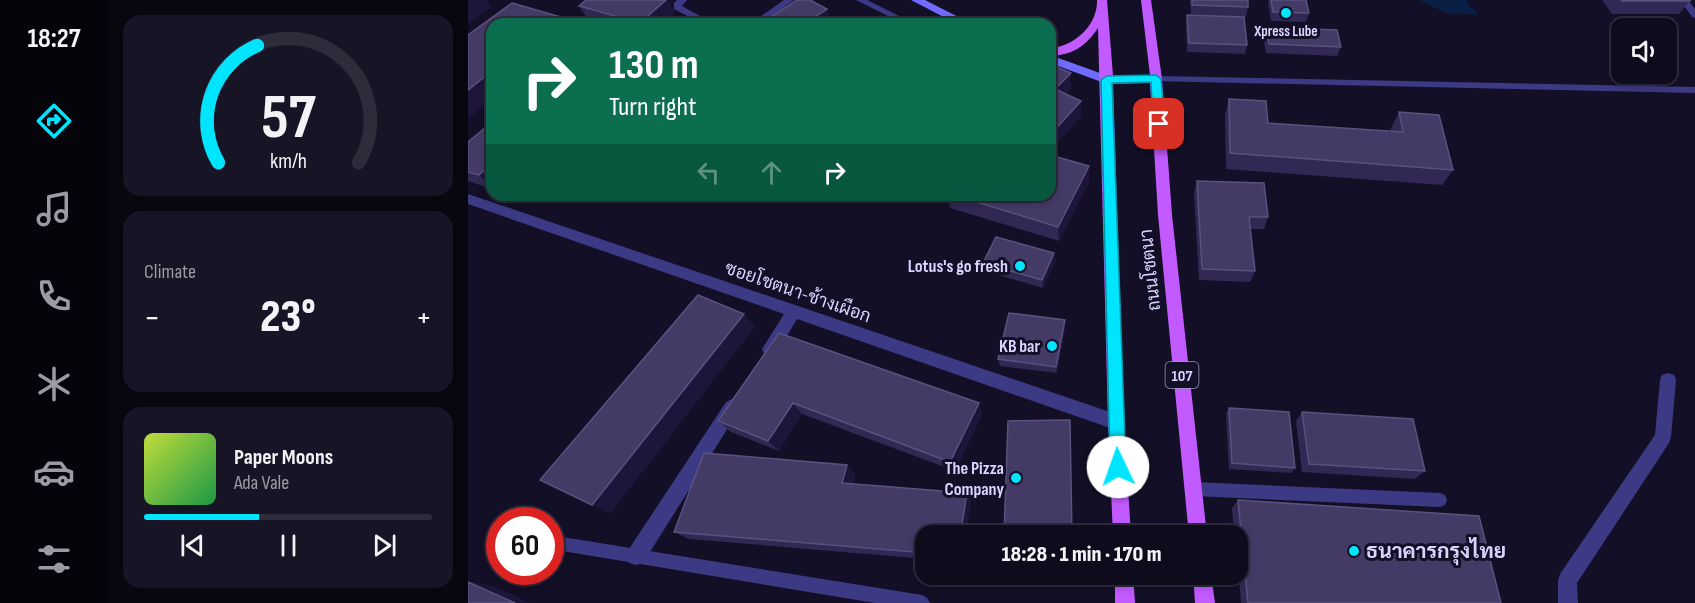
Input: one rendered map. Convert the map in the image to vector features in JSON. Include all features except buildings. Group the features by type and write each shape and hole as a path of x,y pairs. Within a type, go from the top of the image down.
{"main road":[{"path":"916,0 954,18"},
{"name":"ถนนโชตนา","path":"1146,0 1156,79 1165,215 1197,525"},
{"path":"1056,51 1076,48 1090,35 1102,5"},
{"name":"ถนนโชตนา","path":"1102,5 1107,80 1116,422 1121,525"},
{"path":"1056,61 1107,80 1156,79"},
{"path":"1124,585 1125,603"},
{"path":"1203,585 1205,603"}],"street":[{"name":"ซอยโชตนา-ช้างเผือก","path":"468,199 1116,422"},
{"path":"763,360 794,311"},
{"path":"1568,603 1567,580 1663,437 1668,380"},
{"path":"636,556 744,390"}],"lane":[{"path":"683,0 678,3 677,7 698,18"},
{"path":"763,18 790,0"},
{"path":"860,0 898,18"},
{"path":"1684,0 1695,15"},
{"path":"1156,79 1695,90"},
{"path":"1194,489 1440,500"},
{"path":"564,544 922,603"}],"water":[{"path":"1419,0 1467,0 1467,3 1479,15 1446,13"}],"place":[{"name":"Xpress Lube","path":"1286,13"},
{"name":"Lotus's go fresh","path":"1020,266"},
{"name":"KB bar","path":"1052,346"},
{"name":"The Pizza Company","path":"1016,478"},
{"name":"ธนาคารกรุงไทย","path":"1354,551"}],"route":[{"path":"1118,467 1107,80 1156,79 1159,124"}]}
